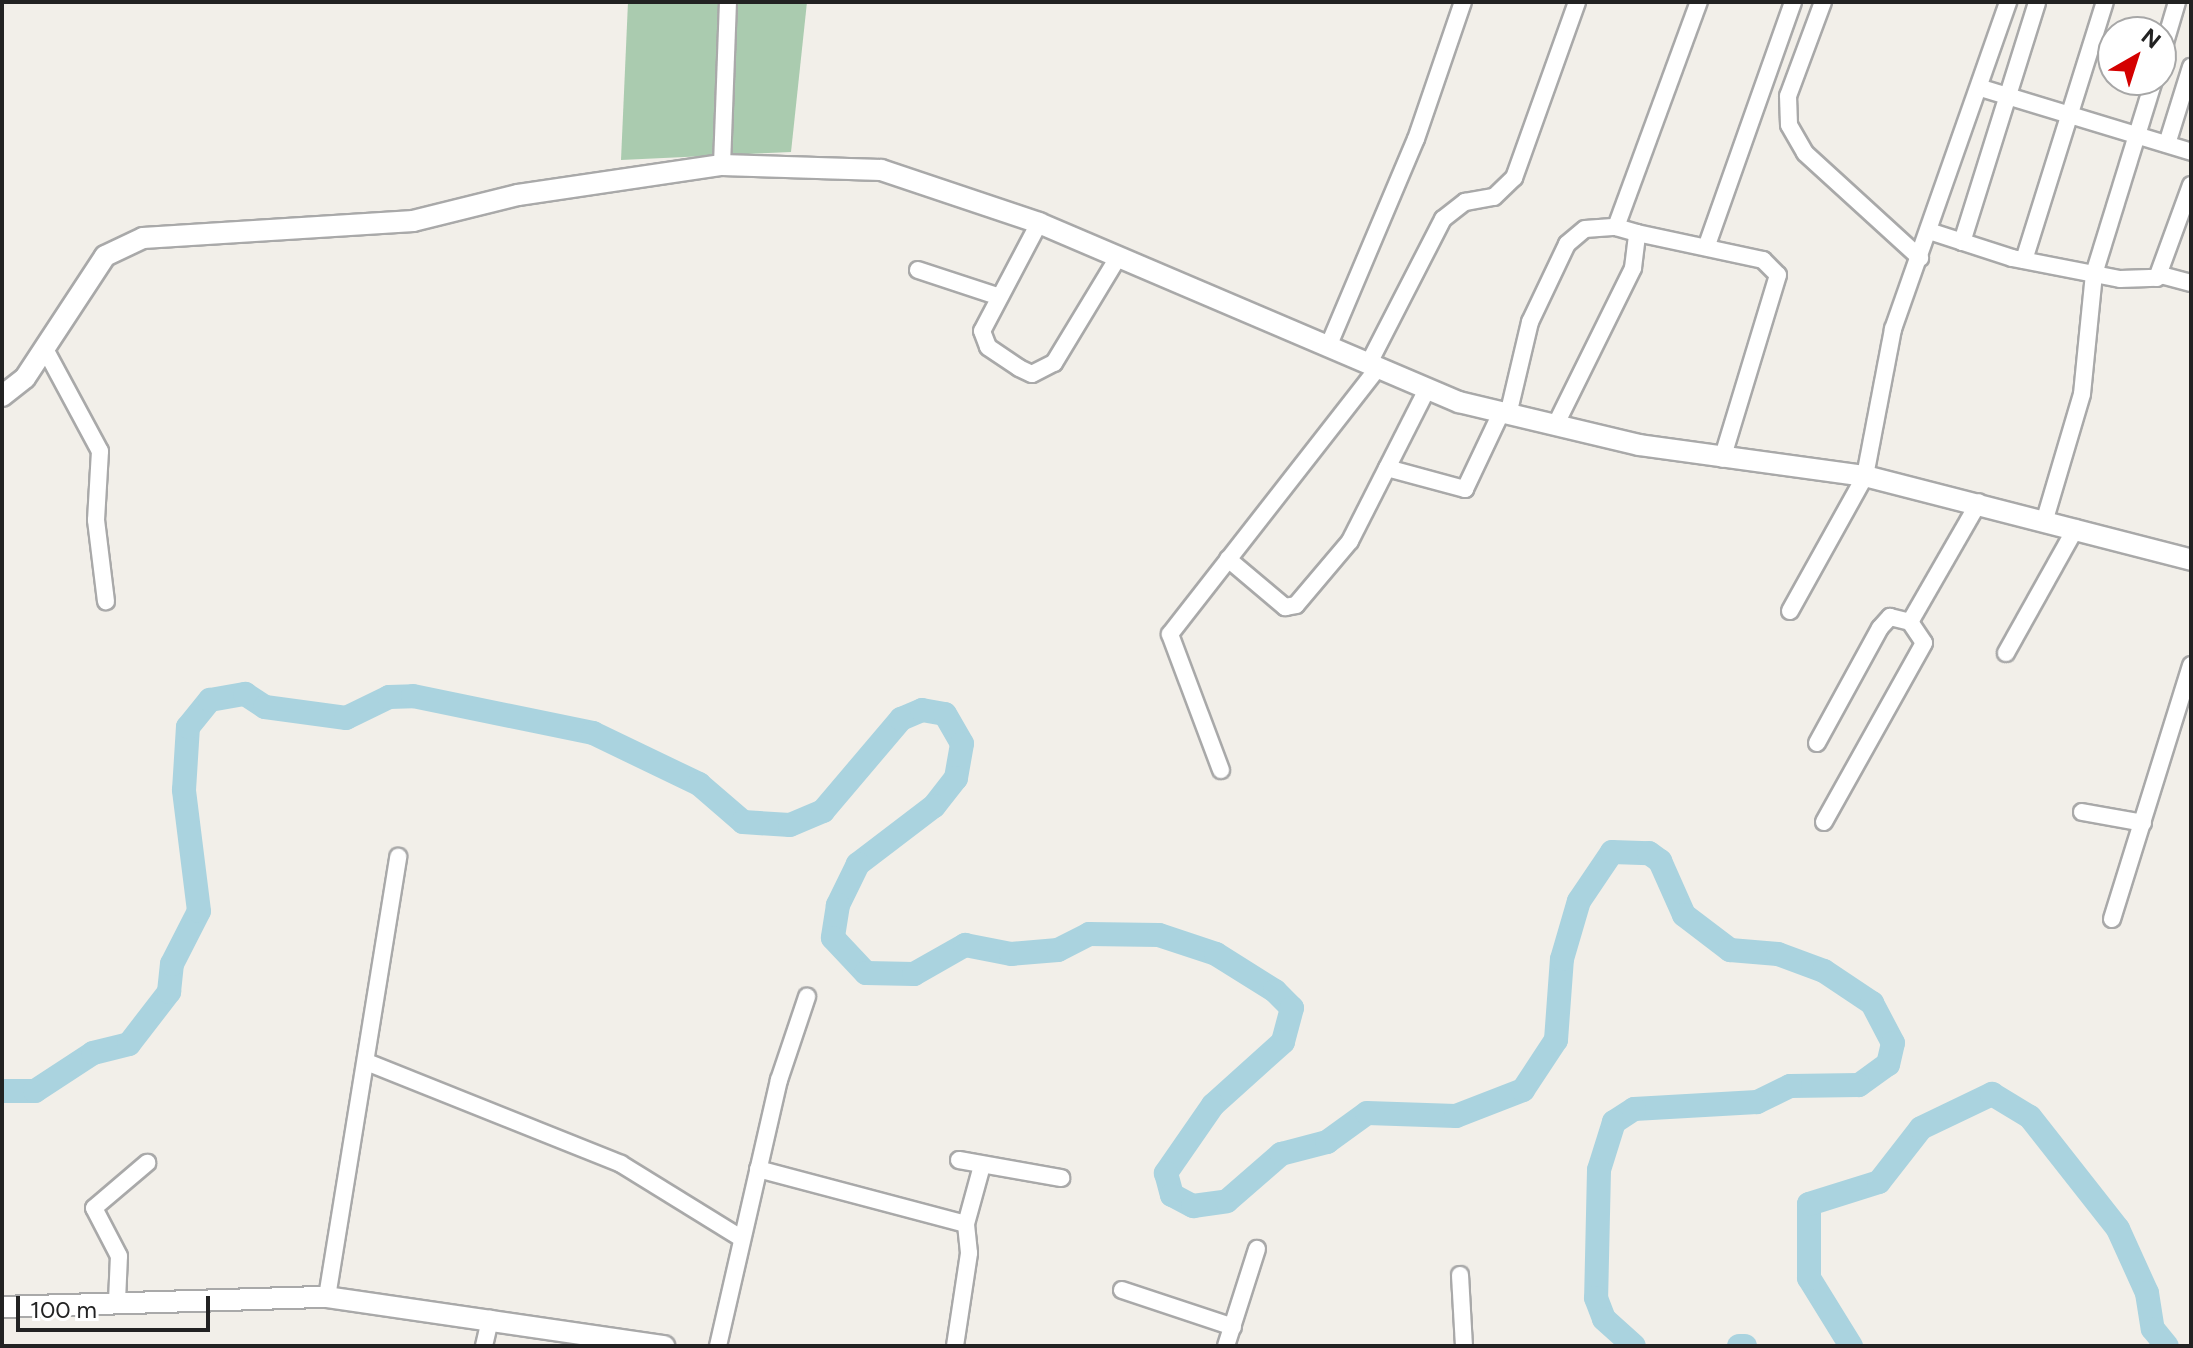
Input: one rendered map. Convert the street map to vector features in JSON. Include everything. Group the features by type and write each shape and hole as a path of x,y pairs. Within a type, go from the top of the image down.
{"street":[{"path":"722,165 728,2"},
{"path":"1328,347 1416,139 1463,2"},
{"path":"1221,770 1168,642 1373,366 1443,219 1465,202 1494,197 1514,178 1577,2"},
{"path":"1616,227 1699,2"},
{"path":"1707,245 1793,2"},
{"path":"1823,2 1788,96 1789,125 1805,153 1920,258"},
{"path":"1790,611 1865,476 1886,354 1932,232 2008,2"},
{"path":"1962,242 2037,2"},
{"path":"2024,260 2105,2"},
{"path":"2167,144 2191,67"},
{"path":"1981,88 2191,152"},
{"path":"2045,519 2082,394 2094,274 2149,96"},
{"path":"2,396 45,349 101,260 143,238 413,221 518,195 722,165 881,170 1039,223 1426,391 1504,414 1722,459 1865,476 2045,519 2191,560"},
{"path":"2161,275 2191,185"},
{"path":"1039,223 1000,297 983,339 1019,368 1046,370 1117,259"},
{"path":"1387,468 1465,489 1504,414 1530,322 1558,260 1576,233 1616,227 1763,260 1778,275 1722,459"},
{"path":"1932,232 2024,260 2094,274 2161,275 2191,283"},
{"path":"1556,424 1620,302 1637,233"},
{"path":"918,270 1000,297"},
{"path":"45,349 100,451 96,520 106,601"},
{"path":"1228,559 1285,607 1296,605 1350,541 1426,391"},
{"path":"1910,622 1979,502"},
{"path":"2006,653 2076,528"},
{"path":"1817,743 1880,628 1890,617 1910,622 1924,643 1824,822"},
{"path":"2112,919 2191,665"},
{"path":"2082,812 2143,823"},
{"path":"327,1297 369,1063 398,857"},
{"path":"718,1346 788,1042 807,997"},
{"path":"369,1063 621,1164 741,1238"},
{"path":"959,1160 981,1169 1061,1178"},
{"path":"117,1301 119,1256 94,1208 147,1163"},
{"path":"758,1169 966,1224"},
{"path":"955,1346 969,1253 966,1224 981,1169"},
{"path":"1226,1346 1257,1249"},
{"path":"1460,1275 1464,1346"},
{"path":"1122,1290 1233,1327"},
{"path":"2,1307 117,1301 327,1297 490,1319 593,1340 664,1346"},
{"path":"484,1346 490,1319"}],"green space":[{"path":"628,2 807,2 791,152 621,160"}],"waterway":[{"path":"2,1091 35,1091 93,1053 129,1044 169,992 172,964 199,911 184,790 188,727 210,700 245,694 265,707 346,718 389,697 413,696 593,733 699,784 743,822 790,825 823,811 901,719 922,710 945,714 962,744 956,778 934,806 858,864 838,905 833,938 866,973 914,974 965,945 1011,954 1058,950 1089,934 1159,935 1216,954 1275,991 1292,1008 1283,1042 1213,1105 1166,1173 1172,1195 1193,1206 1227,1201 1281,1154 1327,1142 1367,1113 1456,1116 1523,1090 1556,1040 1562,959 1579,901 1612,852 1649,853 1660,861 1684,915 1730,950 1778,954 1824,971 1872,1003 1893,1043 1888,1064 1859,1085 1790,1086 1757,1102 1634,1109 1614,1122 1599,1170 1596,1298 1604,1319 1634,1346"},
{"path":"1851,1346 1809,1278 1809,1204 1879,1182 1921,1128 1992,1094 2030,1117 2118,1229 2147,1293 2153,1329 2167,1346"},
{"path":"1739,1346 1745,1346"}]}
